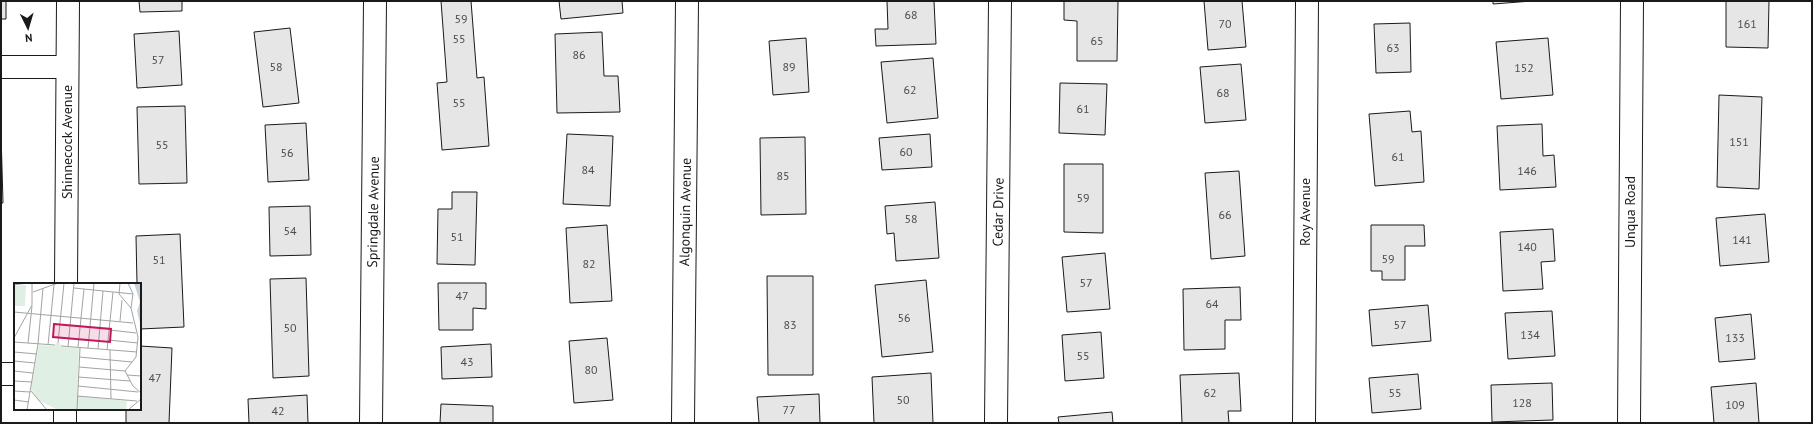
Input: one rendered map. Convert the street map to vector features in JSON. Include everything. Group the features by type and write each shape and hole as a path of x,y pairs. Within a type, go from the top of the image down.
{"street":[{"name":"Shinnecock Avenue","path":"66,283 68,1"},
{"name":"Springdale Avenue","path":"371,423 375,1"},
{"name":"Algonquin Avenue","path":"683,423 687,1"},
{"name":"Cedar Drive","path":"996,423 1000,1"},
{"name":"Roy Avenue","path":"1304,423 1307,1"},
{"name":"Unqua Road","path":"1629,423 1632,1"},
{"path":"1,67 67,67"},
{"path":"1,374 14,374"},
{"path":"65,410 65,423"}],"building":[{"path":"1,1 6,1 6,19 1,19"},
{"path":"139,1 182,1 182,11 140,12"},
{"path":"441,1 471,1 477,78 484,77 489,146 442,150 437,83 447,82"},
{"path":"559,1 622,1 623,13 561,19"},
{"path":"887,1 934,1 936,44 876,46 875,29 888,29"},
{"path":"1064,1 1118,1 1117,61 1077,61 1077,21 1064,20"},
{"path":"1204,1 1242,1 1246,47 1208,50"},
{"path":"1493,1 1532,1 1493,4"},
{"path":"1726,1 1769,1 1768,48 1726,47"},
{"path":"1410,23 1411,72 1376,73 1374,24"},
{"path":"290,28 299,103 263,107 254,32"},
{"path":"179,31 182,85 137,88 134,34"},
{"path":"602,32 604,76 618,76 620,112 557,113 555,34"},
{"path":"806,38 809,92 773,95 769,41"},
{"path":"1548,38 1553,95 1501,99 1496,42"},
{"path":"933,58 938,118 887,123 881,62"},
{"path":"1241,64 1246,120 1205,123 1200,67"},
{"path":"1060,83 1107,84 1105,135 1059,133"},
{"path":"1719,95 1762,97 1759,189 1717,187"},
{"path":"185,106 187,183 139,184 137,107"},
{"path":"1410,111 1412,132 1421,131 1424,182 1375,186 1369,114"},
{"path":"306,123 309,180 268,182 265,125"},
{"path":"1542,124 1543,156 1554,155 1556,187 1500,190 1497,126"},
{"path":"1,133 3,203 1,203"},
{"path":"567,134 613,136 610,206 563,204"},
{"path":"930,134 932,167 882,170 879,138"},
{"path":"805,137 806,214 761,215 760,138"},
{"path":"1064,164 1103,164 1103,233 1064,232"},
{"path":"1239,171 1245,256 1211,259 1205,173"},
{"path":"452,192 477,192 475,265 437,264 438,209 452,209"},
{"path":"935,202 939,258 896,261 894,233 887,234 885,206"},
{"path":"310,206 311,255 270,256 269,207"},
{"path":"1765,214 1769,262 1720,266 1716,218"},
{"path":"607,225 612,301 570,303 566,228"},
{"path":"1371,225 1424,225 1425,246 1405,246 1405,280 1382,280 1382,271 1371,271"},
{"path":"1553,229 1555,261 1541,262 1543,289 1503,291 1500,232"},
{"path":"180,234 184,327 141,329 141,283 137,283 136,236"},
{"path":"1105,253 1110,309 1067,312 1062,257"},
{"path":"767,276 813,276 813,375 768,375"},
{"path":"306,278 309,376 273,378 270,279"},
{"path":"926,280 933,352 882,357 875,285"},
{"path":"438,283 486,283 486,309 473,308 473,330 439,330"},
{"path":"1240,287 1241,320 1225,320 1225,349 1184,350 1183,289"},
{"path":"1428,305 1431,341 1372,346 1369,310"},
{"path":"1552,311 1555,356 1508,359 1505,313"},
{"path":"1751,314 1755,359 1719,362 1715,318"},
{"path":"1101,332 1104,378 1065,381 1062,335"},
{"path":"607,338 613,400 574,403 569,341"},
{"path":"491,344 492,377 442,379 441,347"},
{"path":"141,346 172,348 169,423 126,423 126,410 141,410"},
{"path":"931,373 933,423 874,423 872,377"},
{"path":"1239,373 1241,411 1228,411 1229,423 1182,423 1180,375"},
{"path":"1418,374 1421,409 1372,413 1369,378"},
{"path":"1552,383 1553,420 1492,422 1491,385"},
{"path":"1756,383 1759,423 1714,423 1711,387"},
{"path":"819,394 820,423 759,423 757,397"},
{"path":"307,395 308,423 249,423 248,399"},
{"path":"441,404 493,406 493,423 440,423"},
{"path":"1112,412 1113,423 1059,423 1058,417"}]}
